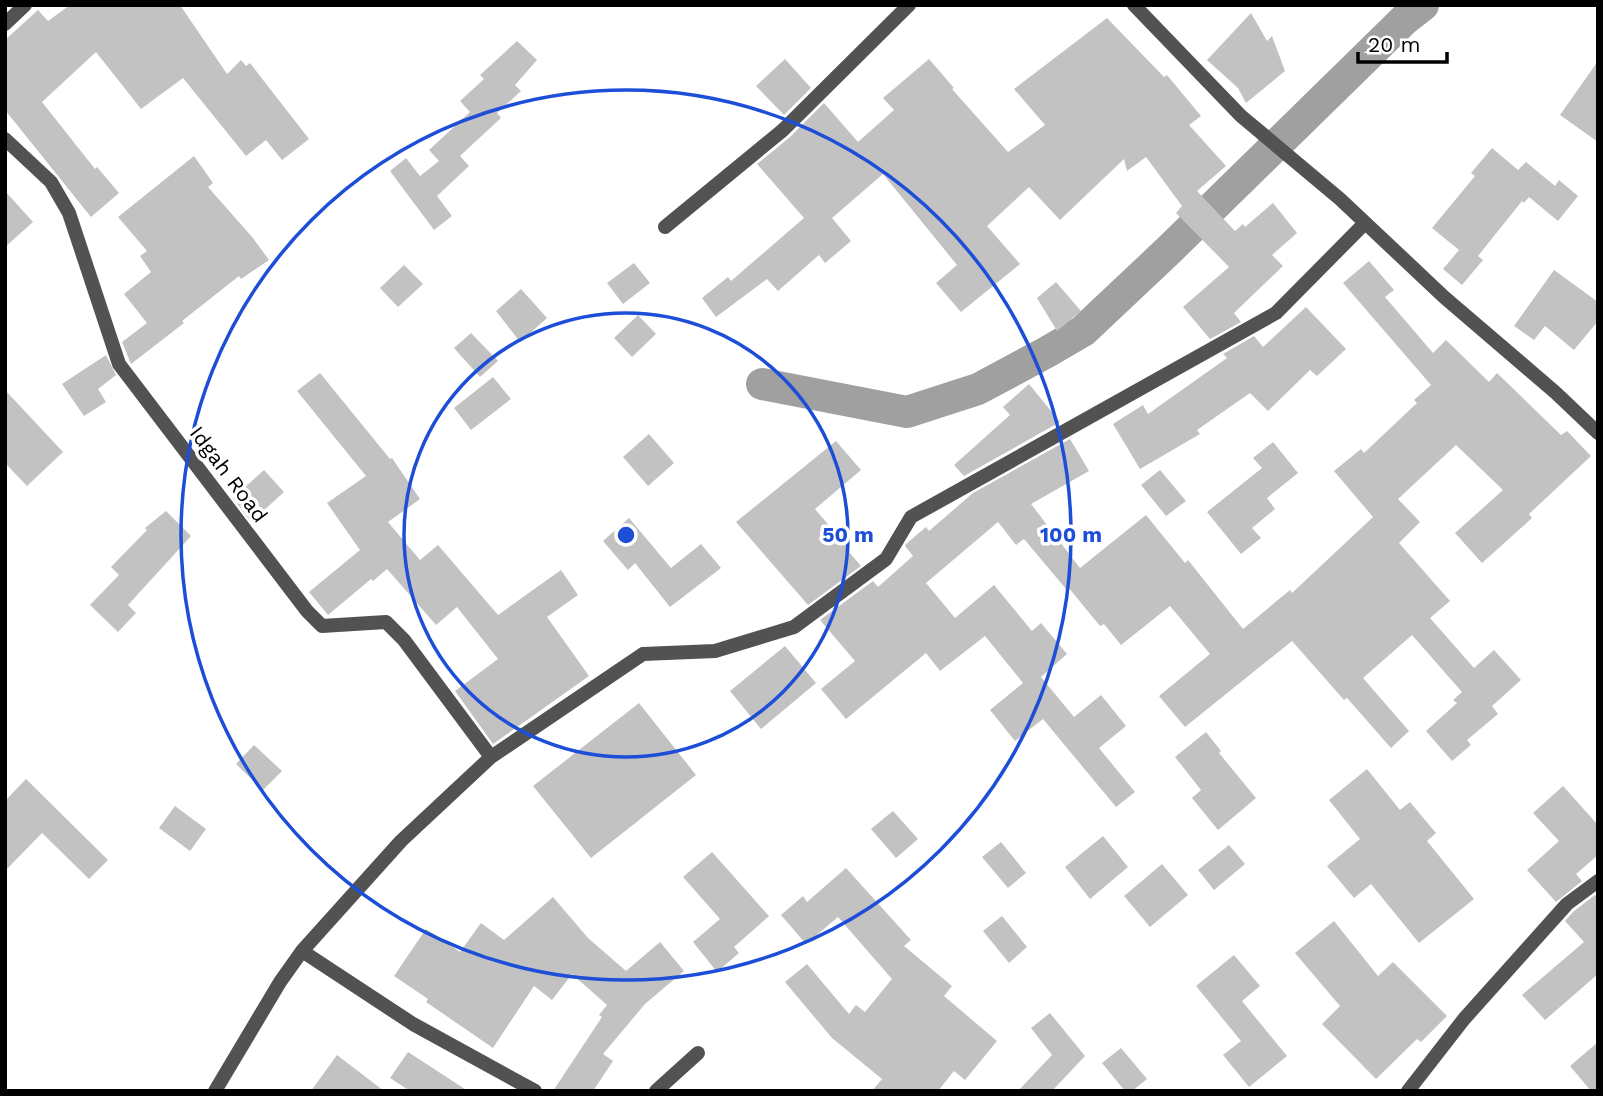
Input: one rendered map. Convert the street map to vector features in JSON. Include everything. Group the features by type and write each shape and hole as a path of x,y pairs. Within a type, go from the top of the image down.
{"street":[{"path":"5,24 25,5"},
{"path":"665,227 783,130 909,5"},
{"path":"1134,5 1241,116 1340,199 1444,297 1556,393 1598,433"},
{"name":"Idgah Road","path":"5,139 51,182 69,213 118,364 307,611 322,626 386,622 404,640 491,757"},
{"path":"215,1091 280,982 302,951 401,841 491,757 643,654 715,651 794,627 886,559 911,517 1276,313 1365,223"},
{"path":"1408,1091 1464,1019 1538,936 1567,904 1598,881"},
{"path":"302,951 413,1024 535,1091"},
{"path":"656,1091 698,1052"}],"building":[{"path":"70,5 180,5 227,74 241,60 246,66 250,63 309,139 282,160 266,140 246,156 183,78 141,109 96,52 42,102 95,169 97,167 119,193 91,217 5,110 5,40 38,10 48,21"},
{"path":"1251,13 1267,41 1272,36 1285,71 1246,103 1238,88 1207,60"},
{"path":"1107,18 1164,77 1167,75 1201,116 1189,125 1226,166 1197,191 1235,231 1243,224 1245,227 1273,203 1297,233 1272,255 1283,266 1234,313 1241,322 1210,339 1183,307 1229,267 1176,213 1182,206 1146,157 1127,171 1124,159 1060,220 1029,187 987,226 1020,264 961,312 936,283 957,265 883,174 832,218 851,241 825,263 819,255 778,291 767,279 716,317 702,298 728,277 731,281 804,218 757,164 790,137 824,103 858,142 894,110 883,98 929,59 1008,152 1045,125 1014,89"},
{"path":"517,41 537,60 515,85 521,91 497,113 501,118 460,156 469,166 437,196 452,216 434,230 390,171 406,158 420,176 439,161 429,150 470,112 460,101 484,79 480,75"},
{"path":"785,59 811,88 784,115 756,86"},
{"path":"1598,61 1598,142 1560,115"},
{"path":"1492,148 1518,170 1526,162 1555,186 1559,180 1578,196 1558,221 1529,197 1524,203 1522,201 1478,256 1483,260 1462,285 1443,269 1459,250 1432,228 1475,176 1471,173"},
{"path":"194,156 213,183 208,187 269,260 241,279 239,276 131,364 122,342 147,323 124,294 151,272 140,256 147,251 118,217"},
{"path":"5,191 33,222 5,247"},
{"path":"1369,261 1394,290 1385,297 1433,353 1446,340 1489,382 1497,373 1561,435 1567,431 1591,456 1529,514 1532,518 1482,563 1455,533 1503,490 1456,445 1398,499 1420,522 1399,543 1450,601 1430,618 1474,668 1494,650 1521,680 1492,706 1498,714 1467,740 1471,745 1452,761 1426,731 1457,703 1453,700 1462,692 1412,635 1363,678 1409,731 1391,748 1292,641 1185,727 1159,696 1210,654 1170,606 1121,645 1104,624 1100,626 1068,587 1066,589 1024,539 1016,545 998,522 926,583 955,618 994,585 1032,631 1041,623 1067,654 1041,677 1074,717 1101,695 1126,726 1099,748 1135,792 1116,807 1043,719 1015,741 990,710 1023,683 985,636 940,671 926,653 846,719 821,689 855,661 820,620 873,581 878,587 913,556 905,546 926,527 929,531 973,493 1070,439 1089,471 1031,504 1080,568 1146,515 1185,563 1188,560 1243,629 1290,590 1292,593 1373,517 1334,471 1361,449 1364,453 1417,403 1414,400 1431,385 1343,283"},
{"path":"634,263 650,283 623,304 607,283"},
{"path":"404,265 423,284 398,307 380,288"},
{"path":"1554,270 1598,302 1598,321 1574,350 1545,326 1534,340 1514,326"},
{"path":"1056,282 1081,311 1057,331 1037,298"},
{"path":"521,289 547,318 520,342 496,311"},
{"path":"1306,307 1346,349 1317,376 1310,370 1268,411 1250,393 1197,430 1200,434 1140,469 1113,424 1143,405 1148,414 1227,358 1223,354 1254,336 1263,347"},
{"path":"638,315 656,334 632,357 614,338"},
{"path":"471,333 498,361 480,377 454,348"},
{"path":"106,355 116,375 98,389 106,402 84,416 62,384"},
{"path":"320,373 390,459 392,458 420,499 388,522 420,560 438,545 498,615 561,570 578,595 547,617 589,676 493,744 455,691 498,659 457,607 436,625 387,569 328,615 309,592 360,550 327,503 366,476 297,391"},
{"path":"493,377 511,399 471,430 454,408"},
{"path":"1029,384 1060,422 964,476 954,465 1010,415 1003,407"},
{"path":"5,390 63,452 27,486 5,463"},
{"path":"649,434 674,463 648,486 623,457"},
{"path":"836,441 861,470 815,509 861,566 808,605 736,522"},
{"path":"1273,442 1298,473 1267,498 1275,509 1252,528 1261,538 1241,554 1207,512 1262,468 1253,458"},
{"path":"264,470 284,492 251,522 233,498"},
{"path":"1160,470 1186,501 1166,516 1141,485"},
{"path":"166,511 191,536 128,605 136,613 118,632 90,605 119,575 111,567 147,530 145,528"},
{"path":"629,518 671,568 701,544 721,568 670,607 635,563 628,570 603,541"},
{"path":"785,646 816,683 761,729 730,691"},
{"path":"639,703 696,775 591,858 533,786"},
{"path":"1206,732 1221,751 1219,753 1256,798 1218,830 1192,798 1201,790 1175,757"},
{"path":"254,745 282,771 263,790 236,764"},
{"path":"1367,769 1400,810 1410,802 1436,833 1427,841 1474,899 1419,943 1371,884 1354,898 1327,866 1360,839 1329,800"},
{"path":"26,779 108,860 89,879 42,833 5,871 5,801"},
{"path":"1563,786 1598,825 1598,855 1576,874 1582,881 1556,902 1527,870 1559,841 1533,813"},
{"path":"175,806 206,829 190,851 159,828"},
{"path":"893,811 918,839 896,858 871,829"},
{"path":"1103,836 1128,867 1090,899 1065,867"},
{"path":"1001,842 1026,873 1008,888 982,857"},
{"path":"1229,845 1245,864 1214,890 1198,870"},
{"path":"712,852 769,916 734,947 739,953 717,972 693,942 720,919 683,877"},
{"path":"1162,864 1188,895 1150,927 1124,896"},
{"path":"846,868 911,940 904,946 952,986 944,996 997,1041 965,1080 954,1071 938,1091 872,1091 882,1079 832,1038 785,982 807,964 849,1014 856,1005 865,1012 892,979 838,917 806,944 781,915 803,896 807,902"},
{"path":"1595,895 1598,898 1598,974 1545,1020 1522,995 1584,942 1565,921"},
{"path":"553,897 588,938 626,971 660,942 684,971 645,1004 603,1054 613,1061 593,1091 553,1091 602,1017 599,1015 607,1005 572,974 552,1000 534,986 493,1048 426,1002 428,999 394,976 426,929 460,952 481,923 504,940"},
{"path":"1002,916 1027,947 1009,963 983,931"},
{"path":"1334,921 1378,976 1393,962 1447,1016 1421,1042 1417,1039 1376,1079 1322,1024 1340,1006 1295,953"},
{"path":"1234,955 1260,986 1242,1001 1287,1056 1249,1087 1223,1055 1241,1041 1196,986"},
{"path":"1050,1013 1085,1056 1052,1091 1018,1091 1052,1055 1031,1028"},
{"path":"1598,1042 1598,1091 1591,1091 1570,1066"},
{"path":"1121,1048 1147,1079 1132,1091 1125,1091 1102,1063"},
{"path":"408,1052 468,1091 410,1091 390,1078"},
{"path":"337,1055 384,1091 311,1091"}],"waterway":[{"path":"762,384 907,412 978,389 1047,352 1083,331 1405,19 1423,5"}]}
